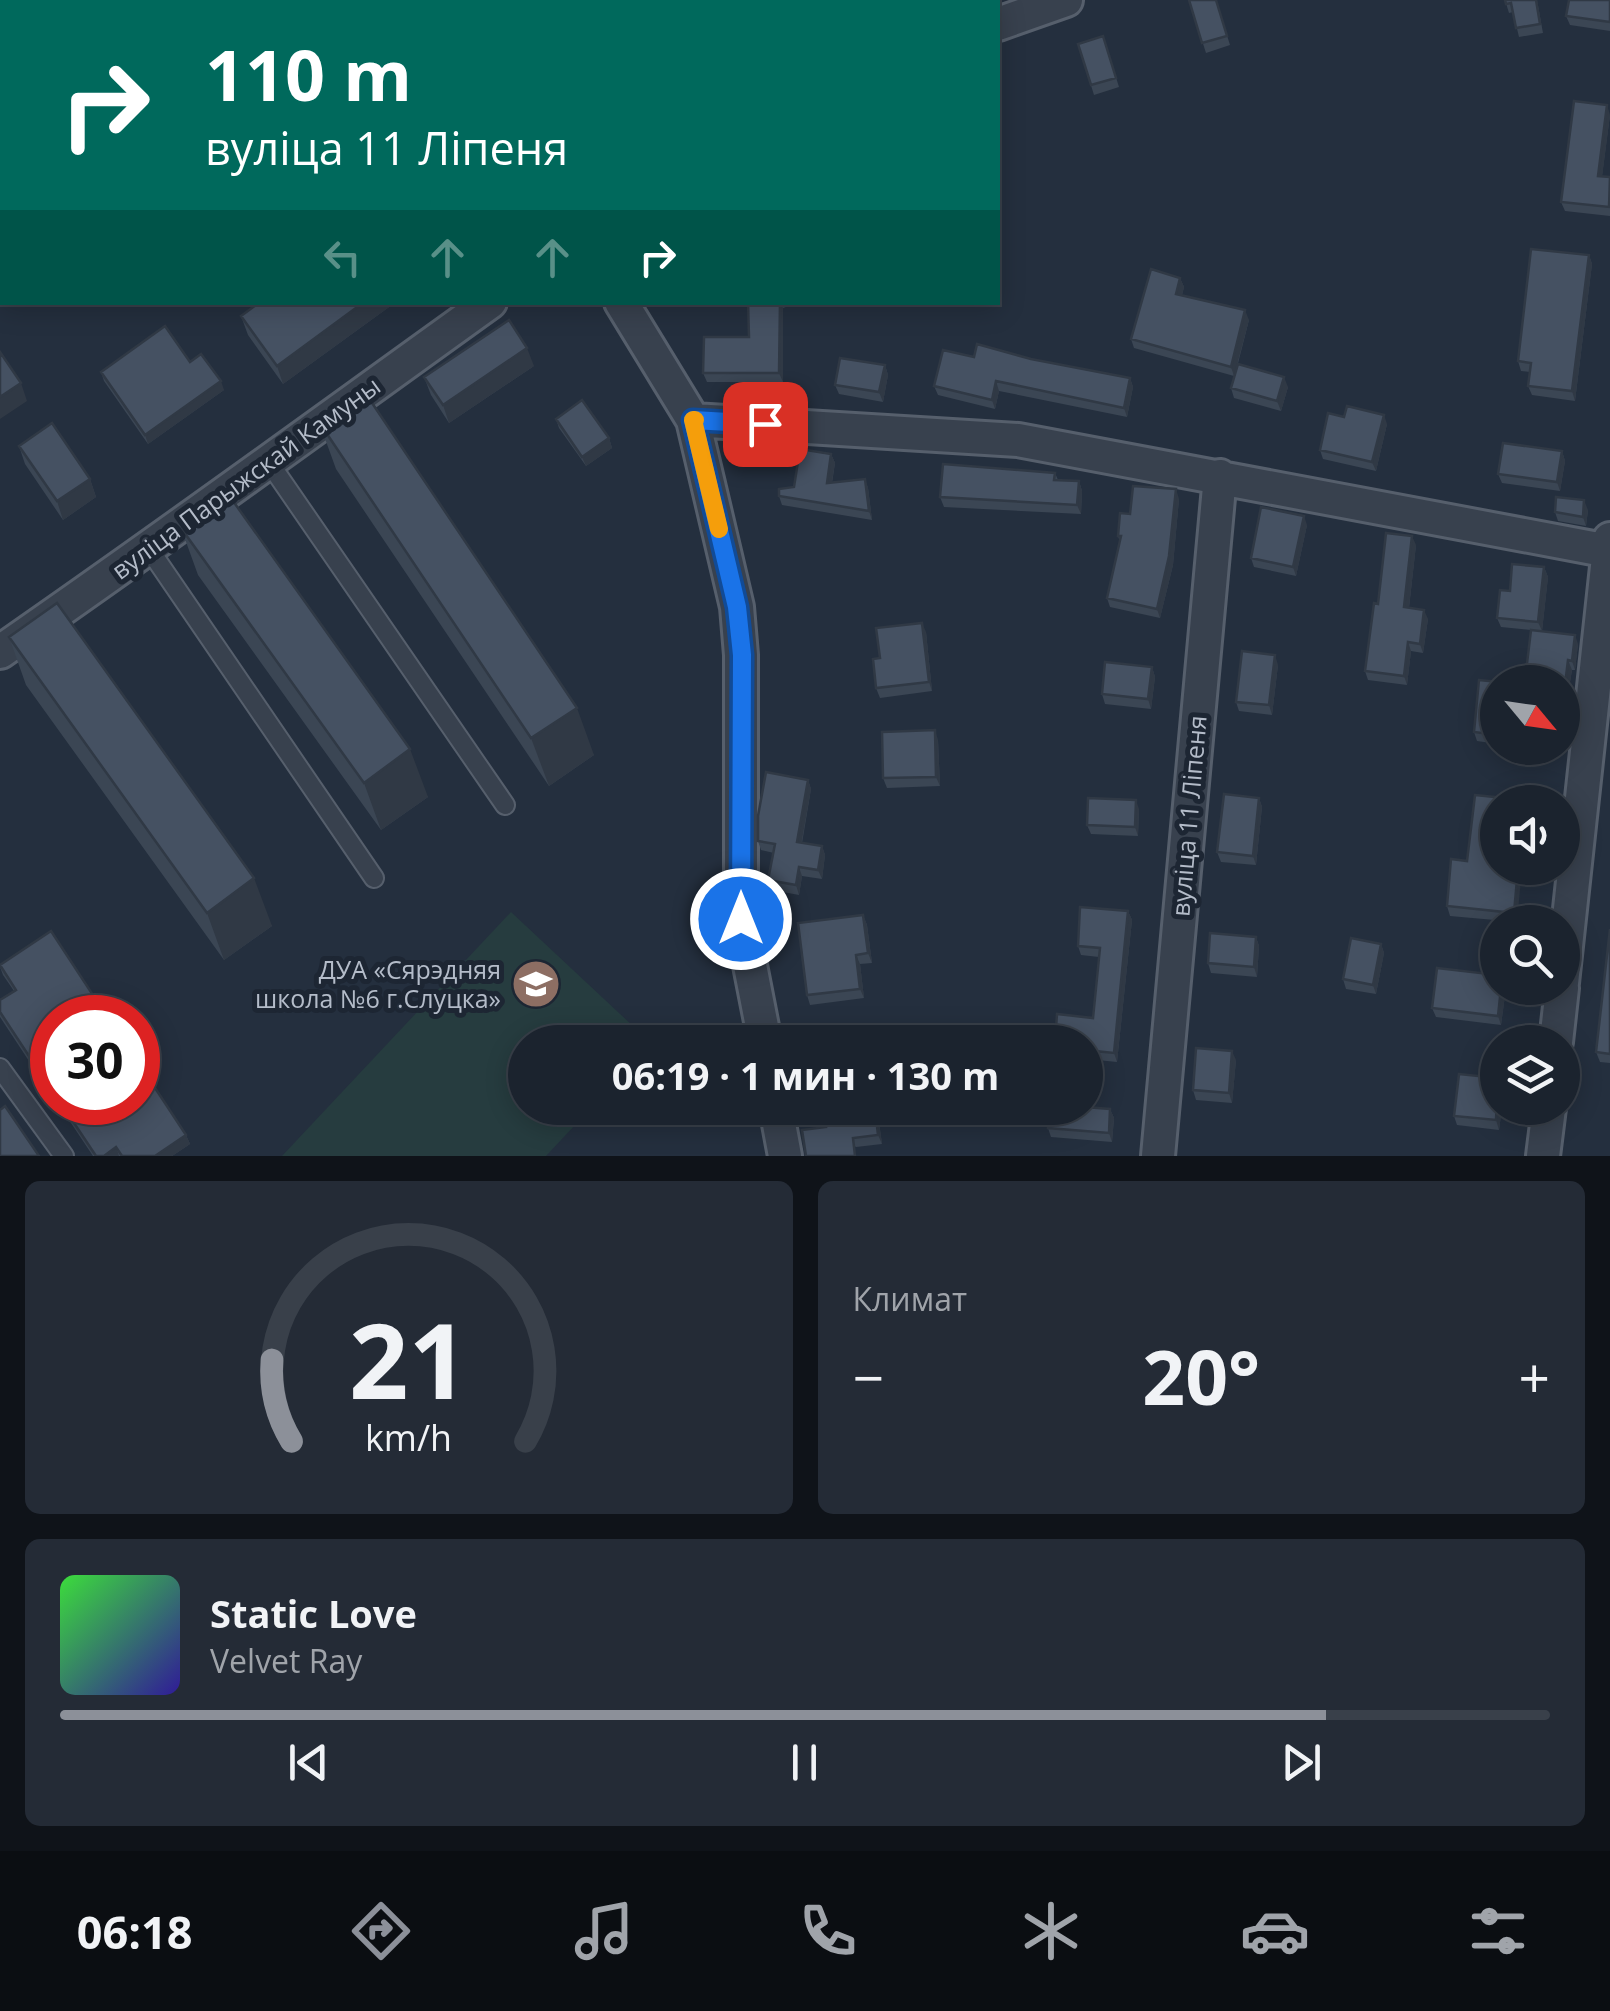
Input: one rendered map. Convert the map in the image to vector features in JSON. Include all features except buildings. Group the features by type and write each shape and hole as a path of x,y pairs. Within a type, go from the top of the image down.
{"street":[{"path":"1000,23 1066,0"},
{"name":"вуліца Парыжскай Камуны","path":"0,652 150,549 486,305"},
{"path":"623,305 693,420 737,607 742,655 741,919 762,1025"},
{"path":"693,420 1018,440 1609,551"},
{"name":"вуліца 11 Ліпеня","path":"1158,1156 1220,476"},
{"path":"1571,905 1610,539"},
{"path":"779,1125 785,1156"},
{"path":"1543,1156 1547,1125"}],"lane":[{"path":"268,461 505,805"},
{"path":"150,549 374,878"},
{"path":"0,1068 64,1156"}],"green space":[{"path":"511,912 632,1025 508,1025 508,1125 575,1125 546,1156 282,1156"}],"slow traffic":[{"path":"695,420 719,529"}],"place":[{"name":"ДУА «Сярэдняя школа №6 г.Слуцка»","path":"536,984"}],"route":[{"path":"741,919 742,655 737,607 693,420 765,424"}]}
